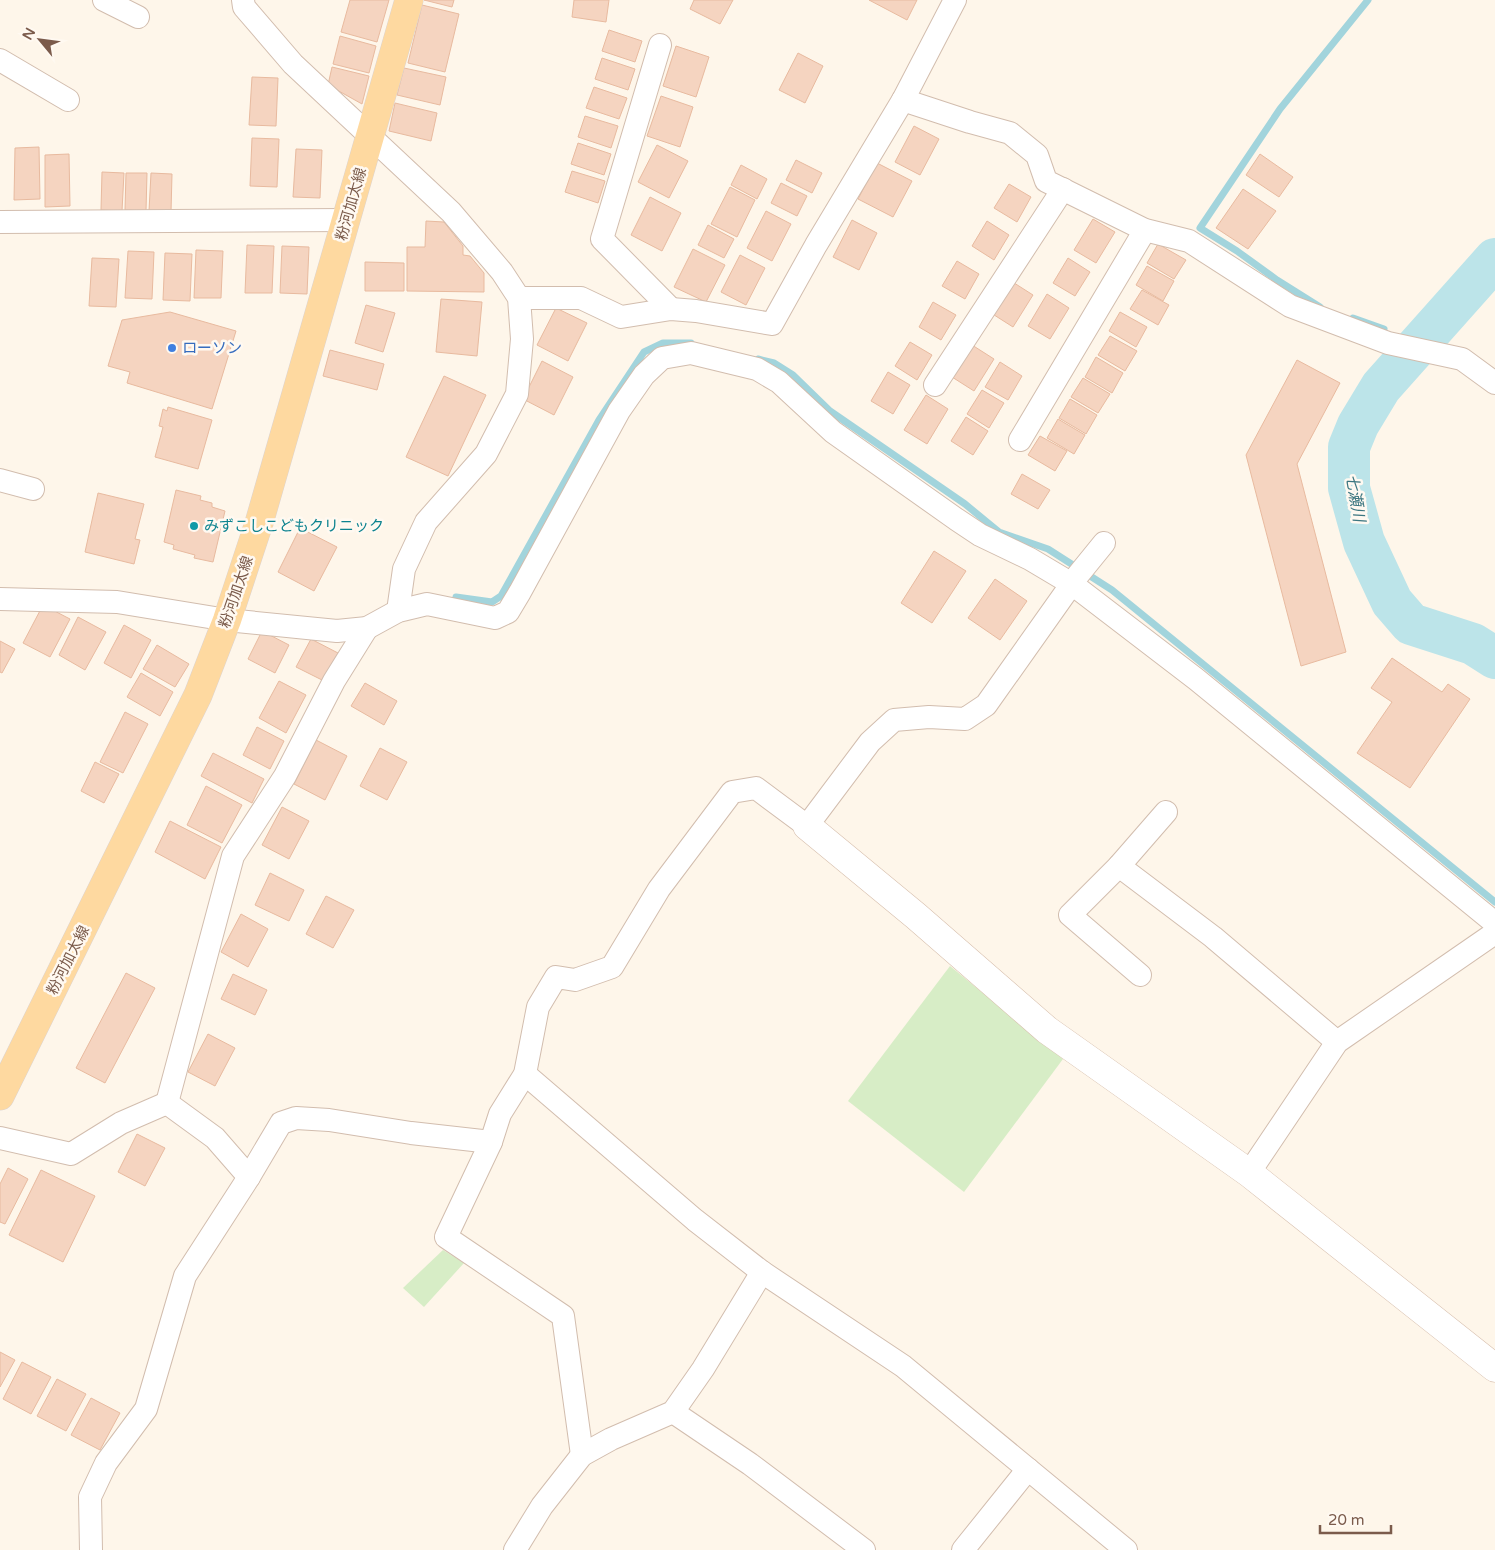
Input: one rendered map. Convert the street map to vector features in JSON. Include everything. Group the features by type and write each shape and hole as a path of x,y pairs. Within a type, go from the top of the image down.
{"main road":[{"name":"粉河加太線","path":"0,1096 198,695 226,620 259,523 409,0"}],"street":[{"path":"104,0 138,17"},
{"path":"243,0 244,7 293,64 451,212 502,272 519,298 522,339 517,394 486,454 426,522 404,569 398,611"},
{"path":"519,298 581,298 622,317 671,309 696,311 772,324 816,245 904,100 955,0"},
{"path":"660,45 602,238 671,309"},
{"path":"0,60 68,100"},
{"path":"904,100 1010,133 1037,155 1046,181 1145,230 1189,241 1290,306 1388,343 1462,359 1495,383"},
{"path":"935,385 1063,190"},
{"path":"0,222 346,220"},
{"path":"1020,440 1145,230"},
{"path":"0,599 117,602 226,620 337,630 368,628 398,611 427,604 495,618 508,612 619,411 644,375 662,358 692,354 757,369 779,382 832,432 980,535 1075,579 1495,923"},
{"path":"0,480 33,489"},
{"path":"806,826 870,742 894,720 929,717 965,719 986,705 1075,579 1104,543"},
{"path":"167,1103 233,856 285,776 334,681 368,628"},
{"path":"582,1455 563,1316 446,1237 491,1142 500,1114 525,1074 538,1007 556,977 575,980 612,967 659,889 732,792 756,788 806,826 916,916 1047,1030 1249,1173 1495,1368"},
{"path":"1140,975 1070,915 1119,866 1166,812"},
{"path":"1119,866 1213,937 1337,1042"},
{"path":"1249,1173 1337,1042 1495,933"},
{"path":"525,1074 695,1220 762,1272 902,1366 1126,1550"},
{"path":"0,1138 71,1154 121,1123 167,1103"},
{"path":"167,1103 215,1138 249,1177"},
{"path":"91,1550 90,1497 106,1462 146,1408 185,1276 249,1177 280,1123 296,1118 329,1120 410,1133 491,1142"},
{"path":"515,1550 542,1506 582,1455 611,1439 673,1412 703,1369 762,1272"},
{"path":"673,1412 750,1464 864,1550"},
{"path":"963,1550 1028,1469"}],"green space":[{"path":"950,966 1063,1059 964,1192 848,1101"},
{"path":"443,1250 464,1263 424,1307 403,1288"}],"building":[{"path":"350,0 389,0 377,42 341,32"},
{"path":"424,0 454,0 452,7"},
{"path":"574,0 609,0 606,22 572,17"},
{"path":"694,0 733,0 720,24 690,9"},
{"path":"869,0 917,0 907,20"},
{"path":"422,5 459,14 445,72 408,63"},
{"path":"609,30 642,41 635,62 602,51"},
{"path":"340,36 376,46 369,73 333,64"},
{"path":"676,46 709,57 696,97 663,86"},
{"path":"798,53 823,66 805,103 779,90"},
{"path":"602,58 635,69 628,90 595,79"},
{"path":"332,67 369,76 362,104 328,85"},
{"path":"404,68 446,77 440,105 397,95"},
{"path":"252,77 278,78 276,126 249,125"},
{"path":"594,87 627,98 619,119 586,108"},
{"path":"661,96 693,107 680,147 647,136"},
{"path":"395,103 437,113 431,141 389,131"},
{"path":"585,116 618,126 611,148 578,137"},
{"path":"914,126 939,139 920,175 895,162"},
{"path":"252,138 279,139 277,187 250,186"},
{"path":"578,143 611,154 604,175 571,164"},
{"path":"657,145 688,161 669,198 638,182"},
{"path":"39,147 40,199 14,200 15,148"},
{"path":"296,149 322,150 320,198 293,197"},
{"path":"69,154 70,206 45,207 45,155"},
{"path":"1260,154 1293,177 1279,197 1246,175"},
{"path":"796,160 822,173 812,193 786,180"},
{"path":"877,163 912,181 893,217 858,199"},
{"path":"741,165 767,179 757,199 731,185"},
{"path":"572,171 605,181 598,203 565,192"},
{"path":"102,172 124,173 122,211 101,210"},
{"path":"126,173 147,173 146,211 125,210"},
{"path":"151,173 172,174 171,212 149,211"},
{"path":"781,183 807,196 797,216 771,203"},
{"path":"1009,184 1031,197 1017,222 994,208"},
{"path":"730,187 755,200 737,237 711,224"},
{"path":"1243,189 1276,211 1248,249 1216,228"},
{"path":"650,197 681,213 662,251 631,235"},
{"path":"766,211 791,224 772,261 747,248"},
{"path":"1093,219 1115,232 1096,263 1074,250"},
{"path":"852,220 877,233 859,270 833,257"},
{"path":"426,221 444,222 463,246 463,255 470,256 484,273 484,292 407,291 407,247 425,247"},
{"path":"987,221 1009,235 994,260 972,246"},
{"path":"708,225 734,239 724,258 698,245"},
{"path":"1158,244 1186,260 1174,279 1147,263"},
{"path":"247,245 274,246 272,293 245,293"},
{"path":"282,246 309,247 307,294 280,293"},
{"path":"693,249 725,265 706,302 674,287"},
{"path":"196,250 223,251 221,298 194,298"},
{"path":"128,251 154,252 152,299 125,298"},
{"path":"165,253 192,254 190,301 163,300"},
{"path":"740,255 765,268 746,305 721,292"},
{"path":"92,258 119,259 116,307 89,306"},
{"path":"1068,258 1090,272 1075,296 1053,283"},
{"path":"957,261 979,274 965,299 942,286"},
{"path":"365,262 404,263 404,291 365,291"},
{"path":"1147,266 1174,281 1163,301 1136,285"},
{"path":"1011,281 1033,295 1013,327 991,313"},
{"path":"1142,290 1169,305 1158,325 1130,309"},
{"path":"1047,294 1069,308 1050,339 1028,326"},
{"path":"441,299 482,302 477,356 436,352"},
{"path":"933,302 956,315 941,340 919,327"},
{"path":"366,305 395,313 383,352 355,343"},
{"path":"556,308 587,323 568,361 537,345"},
{"name":"ローソン","path":"170,312 236,331 212,409 127,383 130,372 108,366 122,320"},
{"path":"1120,312 1147,327 1136,347 1109,331"},
{"path":"1110,336 1137,351 1125,371 1098,355"},
{"path":"910,342 932,355 917,380 895,366"},
{"path":"972,345 994,359 974,391 952,377"},
{"path":"330,350 384,364 377,390 323,376"},
{"path":"1096,357 1123,373 1112,393 1085,377"},
{"path":"1297,360 1340,383 1297,464 1346,652 1301,666 1246,455"},
{"path":"542,361 573,377 554,415 523,399"},
{"path":"1000,362 1022,376 1008,400 985,387"},
{"path":"888,372 910,385 893,414 871,401"},
{"path":"444,376 486,395 448,476 406,457"},
{"path":"1083,378 1110,394 1098,413 1071,397"},
{"path":"982,390 1004,403 989,428 967,414"},
{"path":"926,395 948,409 927,444 904,430"},
{"path":"1070,399 1097,415 1086,434 1059,418"},
{"path":"168,407 212,420 198,469 155,457 163,427 159,426 163,409 167,411"},
{"path":"966,417 988,431 973,455 951,441"},
{"path":"1058,419 1085,435 1074,454 1047,438"},
{"path":"1040,436 1067,451 1055,471 1028,455"},
{"path":"1022,474 1050,490 1038,509 1011,494"},
{"name":"みずこしこどもクリニック","path":"176,490 201,496 200,500 212,503 212,507 225,511 213,562 194,558 195,555 173,549 174,545 164,542"},
{"path":"98,493 144,504 135,539 140,540 134,564 85,552"},
{"path":"300,528 337,547 314,591 278,572"},
{"path":"934,551 966,571 932,623 901,603"},
{"path":"995,579 1027,601 1000,640 968,618"},
{"path":"43,605 70,619 50,657 23,643"},
{"path":"78,617 106,632 85,670 59,655"},
{"path":"124,625 151,640 131,678 104,663"},
{"path":"262,631 289,645 275,673 248,659"},
{"path":"311,639 338,653 324,681 296,667"},
{"path":"0,641 15,649 2,673 0,672"},
{"path":"157,645 189,664 175,687 143,669"},
{"path":"1392,658 1442,692 1448,684 1470,699 1410,788 1357,753 1392,702 1371,688"},
{"path":"141,673 173,692 160,716 127,697"},
{"path":"279,681 306,695 286,733 259,718"},
{"path":"365,683 397,701 384,725 351,706"},
{"path":"125,712 148,724 123,773 100,762"},
{"path":"257,727 284,741 270,769 243,755"},
{"path":"316,740 347,756 325,800 294,784"},
{"path":"380,748 407,762 387,800 360,786"},
{"path":"213,753 264,779 252,803 201,776"},
{"path":"95,762 119,774 104,803 81,791"},
{"path":"206,786 242,805 222,843 187,825"},
{"path":"282,807 309,821 289,859 262,845"},
{"path":"170,821 221,847 205,879 155,852"},
{"path":"270,873 304,890 289,921 255,905"},
{"path":"326,896 354,910 333,948 306,934"},
{"path":"241,914 268,929 248,967 221,952"},
{"path":"126,973 155,988 105,1083 76,1068"},
{"path":"233,974 267,990 255,1015 221,999"},
{"path":"208,1034 235,1048 215,1086 188,1072"},
{"path":"137,1134 165,1148 145,1186 118,1172"},
{"path":"8,1168 28,1179 5,1224 0,1222 0,1184"},
{"path":"41,1170 95,1196 63,1262 9,1235"},
{"path":"0,1352 15,1360 0,1387"},
{"path":"22,1362 51,1377 31,1414 3,1399"},
{"path":"57,1379 86,1394 66,1431 37,1416"},
{"path":"91,1398 120,1413 100,1450 71,1435"}],"waterway":[{"path":"1320,307 1200,228 1280,109 1368,0"},
{"name":"七瀬川","path":"1495,259 1381,387 1358,425 1349,447 1349,488 1364,542 1392,602 1411,624 1473,644 1495,658"},
{"path":"1353,318 1384,329"},
{"path":"456,597 492,602 501,596 599,420 644,352 663,343 691,343"},
{"path":"758,359 774,363 793,375 830,411 965,504 999,532 1048,549 1112,590 1495,902"}],"place":[{"name":"ローソン","path":"172,348"},
{"name":"みずこしこどもクリニック","path":"194,526"}]}
